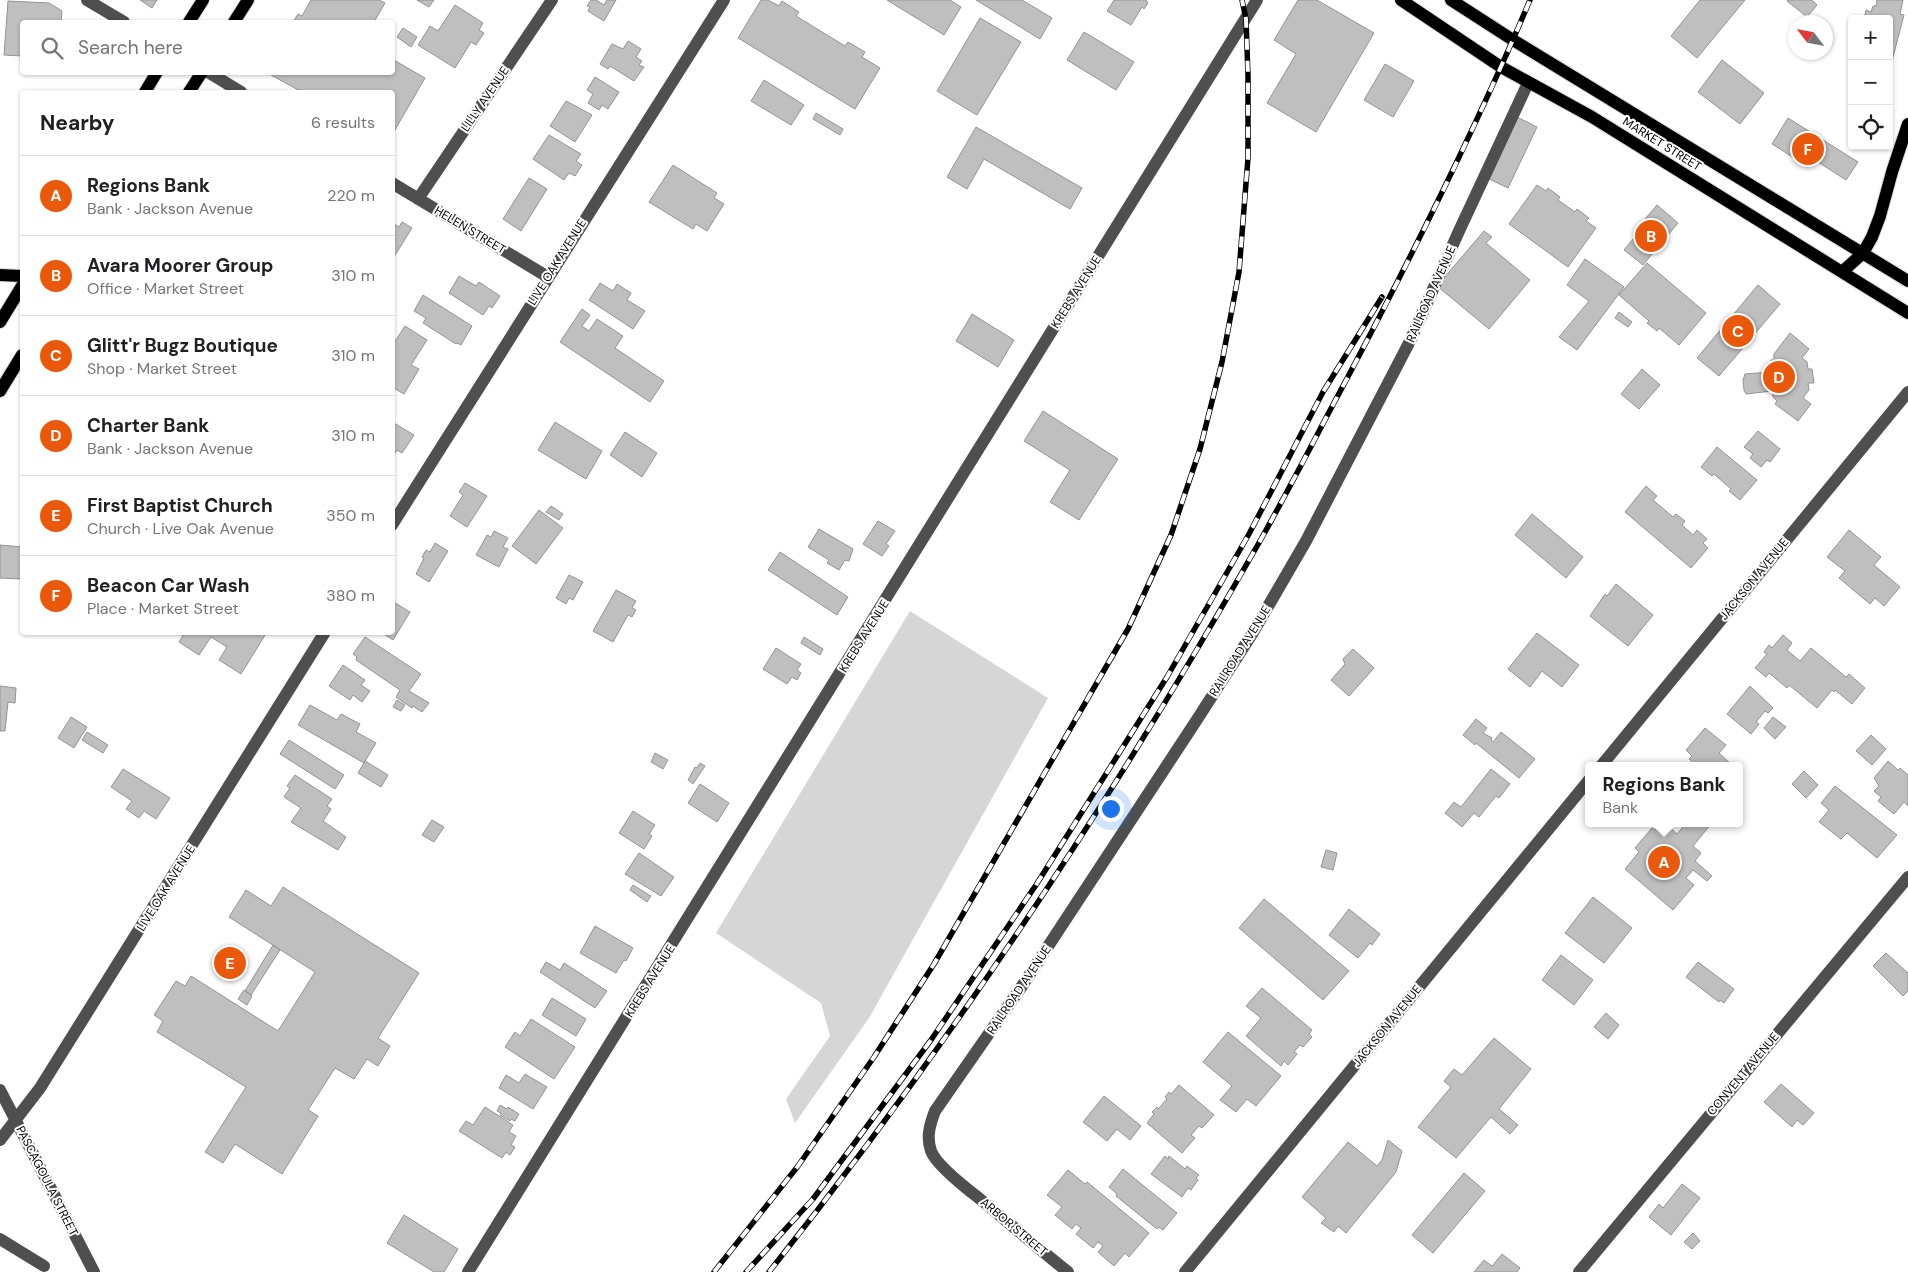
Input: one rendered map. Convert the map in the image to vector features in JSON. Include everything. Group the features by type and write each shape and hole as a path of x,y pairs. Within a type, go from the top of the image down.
{"main road":[{"path":"190,20 203,0"},
{"path":"235,20 248,0"},
{"name":"MARKET STREET","path":"1401,0 1459,40 1528,83 1592,117 1908,313"},
{"name":"MARKET STREET","path":"1451,0 1513,40 1908,281"},
{"path":"146,90 155,75"},
{"path":"191,90 200,75"},
{"path":"1842,272 1863,253 1880,216 1908,124"},
{"path":"0,275 20,276"},
{"path":"0,322 20,289"},
{"path":"0,391 20,358"}],"street":[{"path":"86,0 121,20"},
{"name":"LILLY AVENUE","path":"418,199 552,0"},
{"name":"LIVE OAK AVENUE","path":"395,520 724,0"},
{"name":"KREBS AVENUE","path":"468,1272 1257,0"},
{"path":"213,75 238,90"},
{"name":"RAILROAD AVENUE","path":"960,1182 931,1153 928,1141 929,1127 935,1111 1028,979 1252,634 1306,541 1410,341 1528,83"},
{"name":"HELEN STREET","path":"395,185 548,277"},
{"name":"JACKSON AVENUE","path":"1604,762 1908,392"},
{"name":"LIVE OAK AVENUE","path":"0,1140 45,1080 323,635"},
{"name":"JACKSON AVENUE","path":"1185,1272 1585,785"},
{"name":"CONVENT AVENUE","path":"1579,1272 1908,877"},
{"name":"PASCAGOULA STREET","path":"0,1090 94,1272"},
{"name":"ARBOR STREET","path":"960,1182 1068,1272"},
{"path":"0,1239 44,1266"}],"shaded area":[{"path":"910,611 1048,698 869,1018 795,1123 786,1099 830,1036 821,1003 716,933"}],"building":[{"path":"140,0 157,0 152,8"},
{"path":"311,0 379,0 385,3 375,20 294,20 298,14 302,16"},
{"path":"417,0 434,0 429,7"},
{"path":"591,0 596,0 604,5 607,0 616,0 604,21 588,11 590,7 587,6"},
{"path":"761,0 768,0 779,6 782,1 799,12 796,16 845,46 848,42 865,52 862,57 880,68 855,109 738,38"},
{"path":"887,0 950,0 961,7 944,35"},
{"path":"976,0 1022,0 1052,18 1040,39"},
{"path":"1114,0 1146,0 1148,3 1144,9 1142,7 1131,25 1107,11"},
{"path":"1298,0 1317,0 1374,33 1316,132 1267,103 1296,54 1274,40"},
{"path":"1700,0 1745,0 1697,58 1671,36"},
{"path":"1812,0 1817,5 1809,15 1804,15 1787,1"},
{"path":"1877,0 1903,0 1900,14 1904,15 1893,57 1893,15 1865,15 1866,10 1871,12 1873,6 1876,6"},
{"path":"8,1 49,3 62,11 61,20 20,20 20,56 4,55"},
{"path":"455,5 483,23 479,30 484,33 476,45 471,42 455,68 418,45 430,26 438,31"},
{"path":"980,18 1021,42 977,115 937,91"},
{"path":"403,28 417,37 411,47 397,37"},
{"path":"1084,32 1134,62 1116,90 1067,60"},
{"path":"628,41 641,49 636,57 642,61 639,65 644,67 634,81 610,66 608,69 600,64 612,44 623,49"},
{"path":"1722,60 1764,93 1740,124 1698,92"},
{"path":"395,61 425,78 395,130 395,90 298,90 271,75 395,75"},
{"path":"1385,64 1414,81 1393,117 1364,100"},
{"path":"595,77 619,92 608,109 602,105 599,110 588,103 593,94 587,90"},
{"path":"764,80 804,105 791,125 751,101"},
{"path":"566,101 592,115 575,142 550,126"},
{"path":"816,113 843,129 840,135 813,119"},
{"path":"1515,116 1537,127 1508,188 1485,177"},
{"path":"1788,118 1858,162 1846,180 1804,153 1799,161 1772,144"},
{"path":"976,127 1082,188 1070,209 984,159 967,189 947,177"},
{"path":"549,135 581,154 576,161 582,165 575,176 569,173 564,180 533,159"},
{"path":"673,165 717,193 714,198 724,204 707,231 696,224 693,229 649,202"},
{"path":"529,178 547,189 521,231 503,219"},
{"path":"1537,185 1546,191 1548,188 1560,197 1558,200 1575,212 1577,209 1589,218 1586,221 1596,228 1568,267 1509,224"},
{"path":"1657,205 1678,223 1643,265 1624,250 1648,221 1645,219"},
{"path":"402,222 412,228 395,255 395,225 399,227"},
{"path":"1484,231 1492,237 1486,243 1530,280 1489,329 1437,286"},
{"path":"1585,259 1624,287 1577,350 1559,337 1589,301 1567,285"},
{"path":"1647,263 1706,313 1679,345 1659,328 1657,331 1647,323 1649,321 1619,295"},
{"path":"459,276 476,286 479,282 500,296 492,308 489,306 483,315 449,293"},
{"path":"600,283 613,291 617,284 631,293 627,300 645,311 633,329 589,300"},
{"path":"1758,285 1780,304 1719,376 1697,358"},
{"path":"423,295 472,326 461,345 456,344 423,323 426,318 414,311"},
{"path":"582,309 590,315 582,326 589,331 597,319 623,336 615,348 664,381 650,402 560,342"},
{"path":"1619,312 1632,322 1628,327 1615,318"},
{"path":"972,314 1014,340 998,367 956,341"},
{"path":"405,326 427,340 411,365 419,369 404,394 395,389 395,341"},
{"path":"1790,333 1809,349 1802,358 1807,362 1808,369 1812,369 1814,383 1808,383 1809,390 1803,398 1811,404 1798,421 1775,404 1777,401 1773,397 1772,391 1746,394 1743,380 1745,374 1771,372 1771,360 1774,360 1774,354"},
{"path":"1642,369 1660,385 1639,409 1621,394"},
{"path":"1043,411 1118,459 1079,520 1050,502 1070,470 1024,441"},
{"path":"555,422 602,451 586,479 538,450"},
{"path":"395,424 414,435 402,453 397,450 395,453"},
{"path":"1758,431 1780,449 1770,462 1767,460 1761,467 1750,458 1753,454 1744,447"},
{"path":"625,432 657,453 642,477 610,455"},
{"path":"1717,447 1757,480 1740,500 1714,474 1712,476 1701,467"},
{"path":"465,483 487,496 467,527 450,516 463,495 459,492"},
{"path":"1646,486 1657,496 1653,500 1673,517 1676,514 1685,521 1682,525 1693,535 1697,530 1707,539 1703,543 1708,548 1691,568 1625,512"},
{"path":"551,506 563,514 559,520 546,512"},
{"path":"539,510 563,528 536,564 512,546"},
{"path":"1532,514 1583,557 1566,578 1515,535"},
{"path":"878,521 895,531 886,544 889,546 882,556 863,544"},
{"path":"819,529 853,549 849,561 845,560 839,570 827,563 829,560 808,547"},
{"path":"1849,530 1881,557 1874,565 1900,587 1884,606 1875,598 1870,604 1839,578 1845,571 1827,557"},
{"path":"494,531 508,538 503,547 508,549 499,567 476,555 487,535 491,537"},
{"path":"435,543 448,551 429,582 416,574 426,550 430,552"},
{"path":"0,545 20,547 20,579 0,578"},
{"path":"780,552 848,597 837,615 768,570"},
{"path":"569,575 583,582 573,600 569,598 566,604 556,598"},
{"path":"1616,584 1653,615 1628,646 1590,616 1605,594 1607,596"},
{"path":"616,590 636,601 632,608 636,610 632,617 628,615 613,642 593,631"},
{"path":"395,603 410,612 393,640 386,635 395,635"},
{"path":"1537,633 1579,665 1562,687 1542,671 1530,687 1508,669"},
{"path":"183,635 265,635 241,674 219,660 227,647 211,637 199,655 179,642"},
{"path":"1783,635 1792,643 1787,650 1800,661 1811,648 1846,677 1849,674 1865,688 1852,704 1835,690 1834,692 1832,690 1817,708 1789,685 1787,688 1769,673 1766,677 1755,668 1767,654 1764,652 1769,645 1772,648"},
{"path":"365,637 421,674 409,691 429,703 422,712 413,706 412,708 396,697 400,690 356,660 357,657 353,654"},
{"path":"804,637 823,649 820,655 801,643"},
{"path":"776,648 801,664 797,670 801,673 797,680 792,677 787,684 763,669"},
{"path":"1353,649 1374,668 1349,696 1331,680 1345,664 1343,659"},
{"path":"343,665 365,680 361,685 370,691 362,702 353,695 350,700 329,686"},
{"path":"0,686 16,688 15,703 8,702 5,731 0,731"},
{"path":"1750,686 1773,708 1768,713 1765,711 1756,722 1759,724 1751,734 1727,714"},
{"path":"397,700 405,705 401,711 393,707"},
{"path":"310,705 337,720 341,714 360,724 356,732 376,743 364,763 298,725"},
{"path":"71,717 87,727 74,748 58,738"},
{"path":"1773,717 1786,727 1775,739 1764,728"},
{"path":"1476,719 1487,728 1483,733 1492,738 1493,742 1501,732 1535,759 1519,778 1476,743 1475,745 1463,735"},
{"path":"1705,728 1726,745 1719,753 1729,762 1692,762 1689,759 1692,756 1686,750"},
{"path":"87,732 108,745 103,753 82,740"},
{"path":"1871,735 1886,749 1872,765 1856,751"},
{"path":"289,740 344,775 335,789 280,754"},
{"path":"655,753 668,760 663,769 651,762"},
{"path":"365,761 388,775 381,787 358,773"},
{"path":"1888,761 1898,770 1900,768 1908,775 1908,806 1904,802 1894,814 1878,801 1881,797 1874,791 1879,786 1874,778"},
{"path":"700,763 705,766 693,784 688,780 695,767 697,768"},
{"path":"123,769 170,798 156,819 144,811 139,818 126,809 132,801 111,787"},
{"path":"1491,769 1510,784 1499,798 1496,796 1479,817 1474,813 1462,827 1445,813 1454,802 1461,807"},
{"path":"1804,771 1818,785 1806,798 1792,784"},
{"path":"295,775 332,799 327,806 331,809 323,821 346,837 338,850 291,822 301,808 284,797 290,788 287,786"},
{"path":"700,784 729,803 717,822 688,803"},
{"path":"1835,786 1897,835 1877,858 1847,833 1841,839 1819,822 1829,810 1821,803"},
{"path":"633,811 655,825 649,834 652,836 644,849 619,833"},
{"path":"432,820 444,827 434,842 422,835"},
{"path":"1658,827 1669,827 1677,834 1683,827 1709,827 1693,846 1701,853 1695,861 1712,876 1707,881 1693,870 1686,878 1694,885 1673,910 1625,869 1639,852 1635,848 1652,828 1655,830"},
{"path":"1326,850 1337,853 1333,870 1321,867"},
{"path":"639,853 674,877 661,896 625,874"},
{"path":"633,885 651,896 647,902 630,890"},
{"path":"283,887 419,973 378,1038 390,1046 378,1066 367,1059 354,1079 335,1068 308,1110 318,1116 282,1174 235,1144 223,1163 205,1152 246,1087 157,1032 163,1021 154,1015 176,981 185,986 191,976 278,1031 315,972 229,917 246,890 271,906"},
{"path":"1593,897 1632,928 1604,963 1565,933"},
{"path":"1264,899 1349,971 1323,1000 1239,928"},
{"path":"1349,909 1380,934 1372,945 1370,943 1358,958 1329,935"},
{"path":"595,926 633,948 626,961 624,960 616,973 580,953"},
{"path":"273,945 280,950 251,995 245,991"},
{"path":"1886,953 1908,973 1908,991 1903,996 1873,966"},
{"path":"1561,955 1593,980 1574,1005 1542,980"},
{"path":"546,962 560,970 564,963 607,991 595,1008 540,972"},
{"path":"1698,962 1734,989 1724,1003 1720,1000 1719,1002 1686,977"},
{"path":"1262,988 1312,1030 1309,1034 1312,1037 1303,1047 1300,1045 1294,1052 1297,1054 1288,1065 1284,1061 1281,1066 1246,1036 1261,1018 1246,1006"},
{"path":"244,990 252,996 247,1005 238,999"},
{"path":"552,998 586,1019 576,1036 542,1015"},
{"path":"1606,1013 1619,1025 1608,1039 1594,1027"},
{"path":"531,1019 575,1047 554,1079 505,1047 515,1032 520,1036"},
{"path":"1228,1032 1281,1076 1256,1106 1247,1099 1236,1112 1220,1100 1232,1086 1203,1062"},
{"path":"1494,1038 1531,1069 1499,1109 1518,1125 1510,1134 1491,1117 1456,1158 1418,1127 1451,1087 1444,1081 1454,1069 1462,1075"},
{"path":"525,1074 547,1087 533,1109 499,1088 506,1075 519,1083"},
{"path":"1781,1084 1814,1113 1803,1125 1797,1120 1792,1127 1764,1102"},
{"path":"1179,1085 1214,1115 1202,1128 1199,1126 1191,1135 1195,1138 1182,1153 1147,1123 1154,1114 1152,1112 1157,1107 1158,1109 1167,1099 1165,1097 1169,1092 1171,1094"},
{"path":"1104,1096 1141,1126 1130,1140 1117,1129 1107,1141 1083,1122"},
{"path":"500,1105 507,1109 508,1107 519,1114 515,1121 511,1119 510,1121 500,1115 501,1113 497,1111"},
{"path":"485,1107 513,1125 509,1132 516,1136 511,1145 515,1147 510,1155 506,1152 502,1158 459,1131 466,1121 473,1125"},
{"path":"1388,1140 1402,1151 1396,1172 1346,1233 1338,1226 1334,1232 1321,1223 1326,1218 1302,1197 1348,1142 1377,1166 1382,1160"},
{"path":"1165,1156 1168,1159 1169,1156 1185,1169 1187,1166 1199,1175 1191,1190 1188,1188 1182,1197 1151,1174"},
{"path":"1123,1169 1177,1213 1163,1230 1159,1227 1157,1229 1116,1196 1117,1194 1109,1187"},
{"path":"1068,1170 1085,1184 1087,1182 1149,1233 1129,1257 1125,1253 1114,1266 1098,1252 1103,1246 1098,1242 1093,1248 1076,1234 1081,1228 1076,1224 1072,1229 1055,1215 1062,1207 1047,1195"},
{"path":"1464,1173 1485,1191 1433,1253 1412,1235"},
{"path":"1682,1184 1700,1198 1671,1235 1649,1217 1659,1204 1663,1208"},
{"path":"404,1215 458,1249 444,1272 434,1272 387,1243"},
{"path":"1693,1233 1700,1241 1692,1249 1684,1242"},
{"path":"1502,1254 1520,1268 1517,1272 1474,1272 1484,1260 1492,1266"}],"railway":[{"path":"714,1272 798,1166 874,1057 934,964 1128,629 1171,535 1200,449 1222,362 1239,272 1248,158 1246,19 1242,0"},
{"path":"769,1272 903,1097 967,1007 1089,824 1205,636 1277,510 1407,262 1459,158 1530,0"},
{"path":"746,1272 813,1199 931,1040 1036,885 1167,677 1249,534 1323,392 1382,297"}],"place":[{"name":"Beacon Car Wash","path":"1808,149"},
{"name":"Avara Moorer Group","path":"1651,236"},
{"name":"Glitt'r Bugz Boutique","path":"1738,331"},
{"name":"Charter Bank","path":"1779,377"},
{"name":"Regions Bank","path":"1664,862"},
{"name":"First Baptist Church","path":"230,963"}]}
